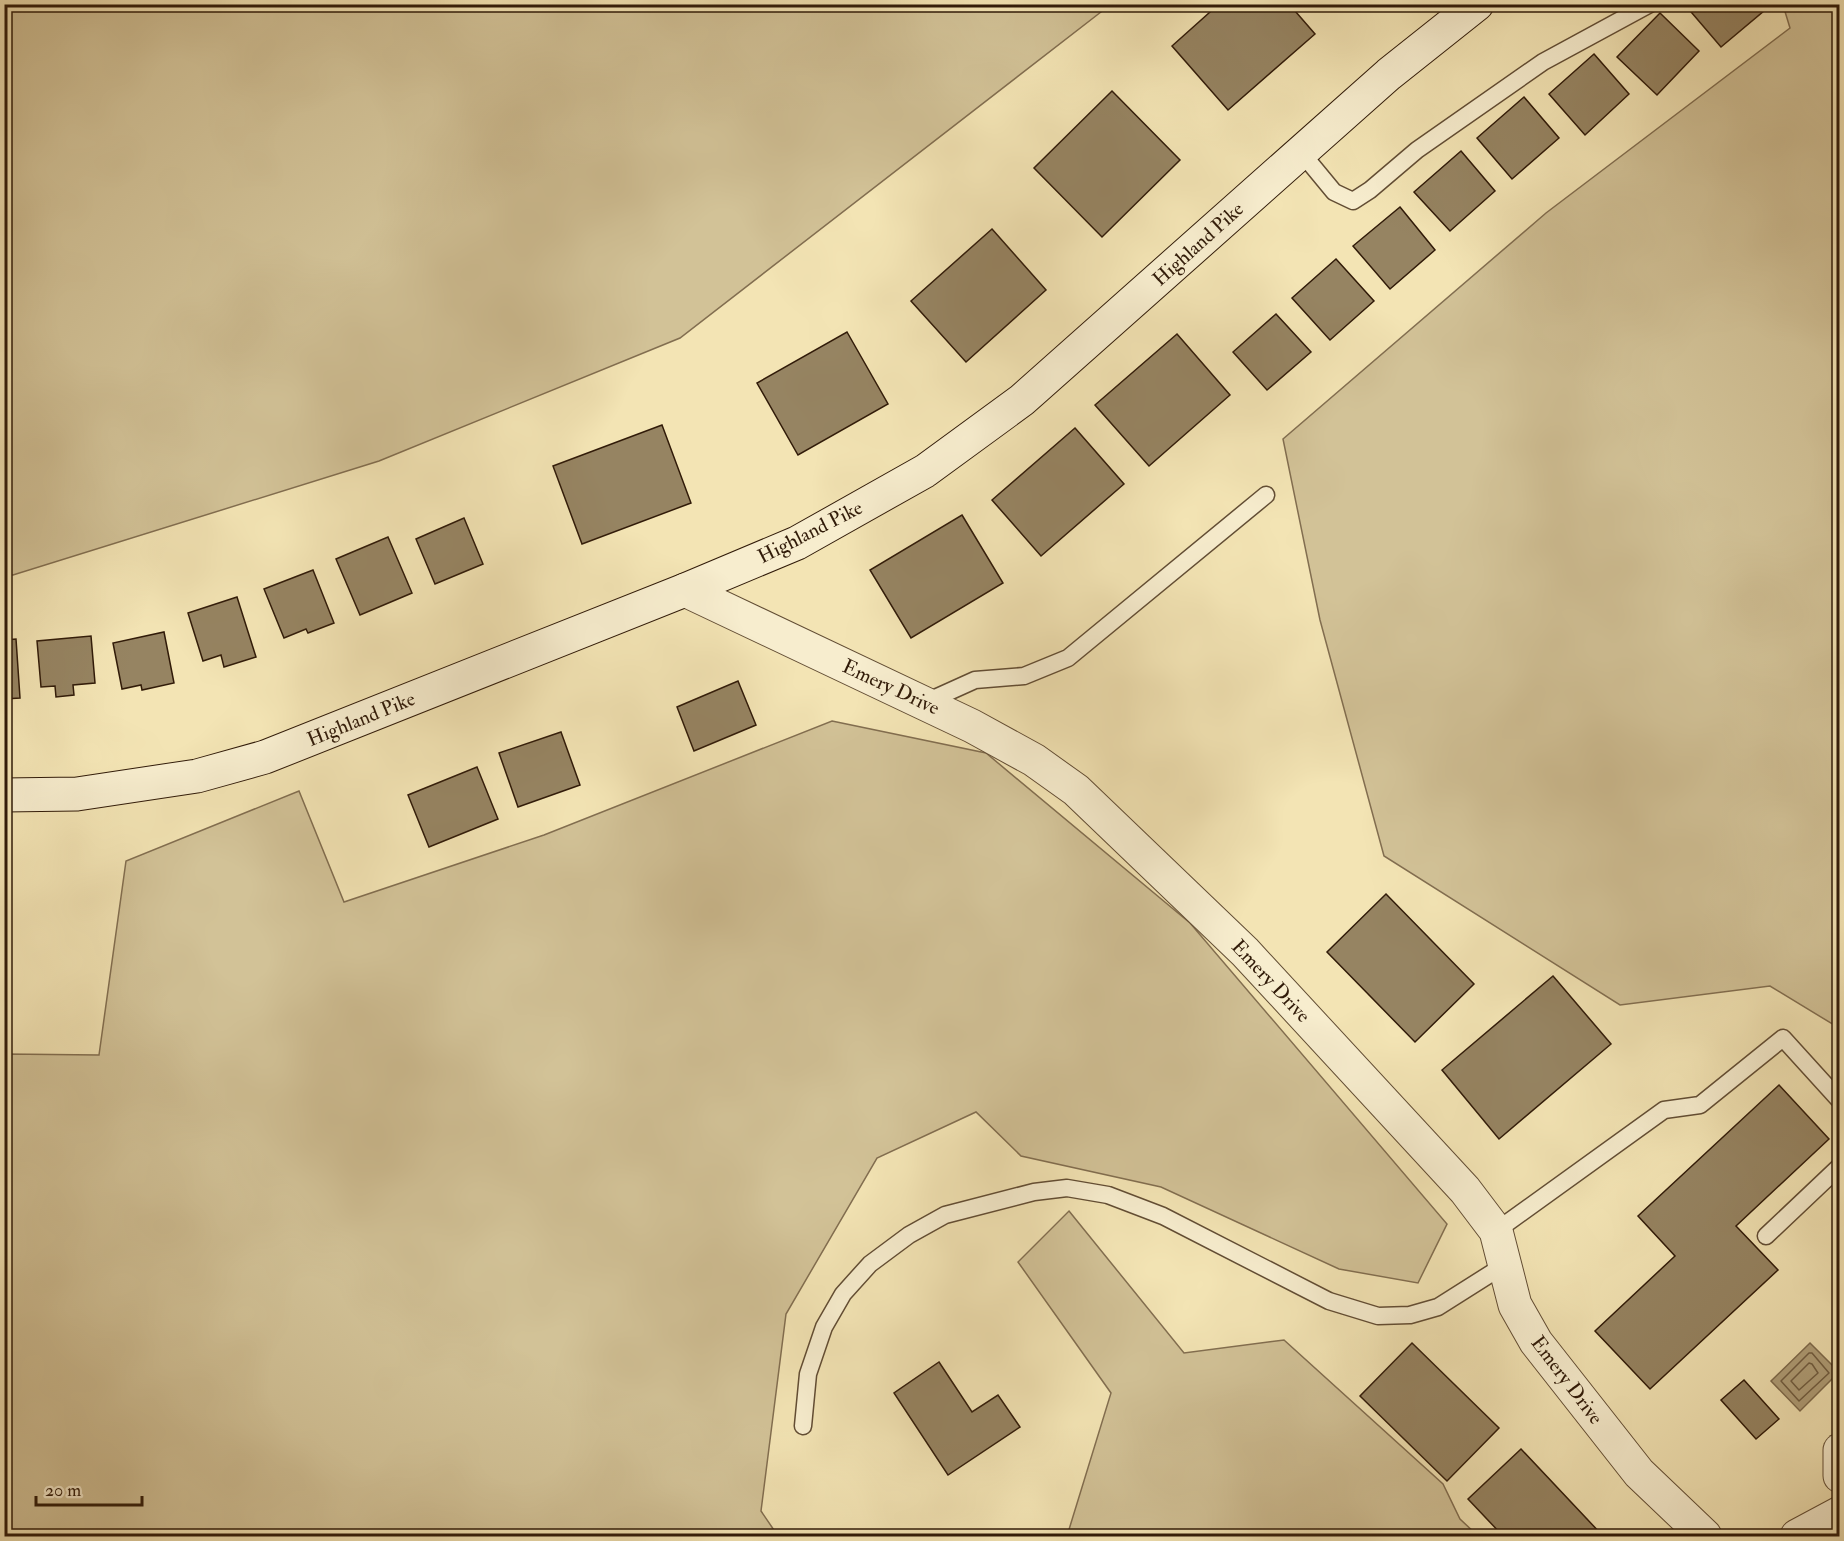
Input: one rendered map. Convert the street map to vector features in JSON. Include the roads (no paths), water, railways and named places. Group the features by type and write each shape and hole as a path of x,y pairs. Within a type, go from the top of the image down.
{"street":[{"name":"Highland Pike","path":"4,795 77,794 197,776 265,757 685,590 797,543 925,471 1022,400 1389,74 1477,4"},
{"name":"Emery Drive","path":"685,590 972,726 1034,760 1076,790 1245,952 1465,1190 1496,1231 1515,1305 1536,1342 1638,1473 1705,1536"},
{"path":"1839,1450 1839,1476"},
{"path":"1797,1536 1839,1513"}],"lane":[{"path":"1301,152 1334,192 1353,201 1370,190 1417,150 1543,62 1650,4"},
{"path":"924,703 975,680 1024,676 1068,658 1266,495"},
{"path":"1496,1231 1664,1110 1700,1105 1783,1038 1839,1101"},
{"path":"1766,1236 1839,1166"},
{"path":"803,1426 808,1374 824,1327 843,1294 870,1264 909,1235 945,1215 1034,1192 1067,1188 1108,1195 1163,1216 1329,1301 1378,1316 1410,1315 1438,1307 1506,1264"}],"water":[{"path":"1810,1343 1839,1372 1800,1411 1771,1381"}]}
